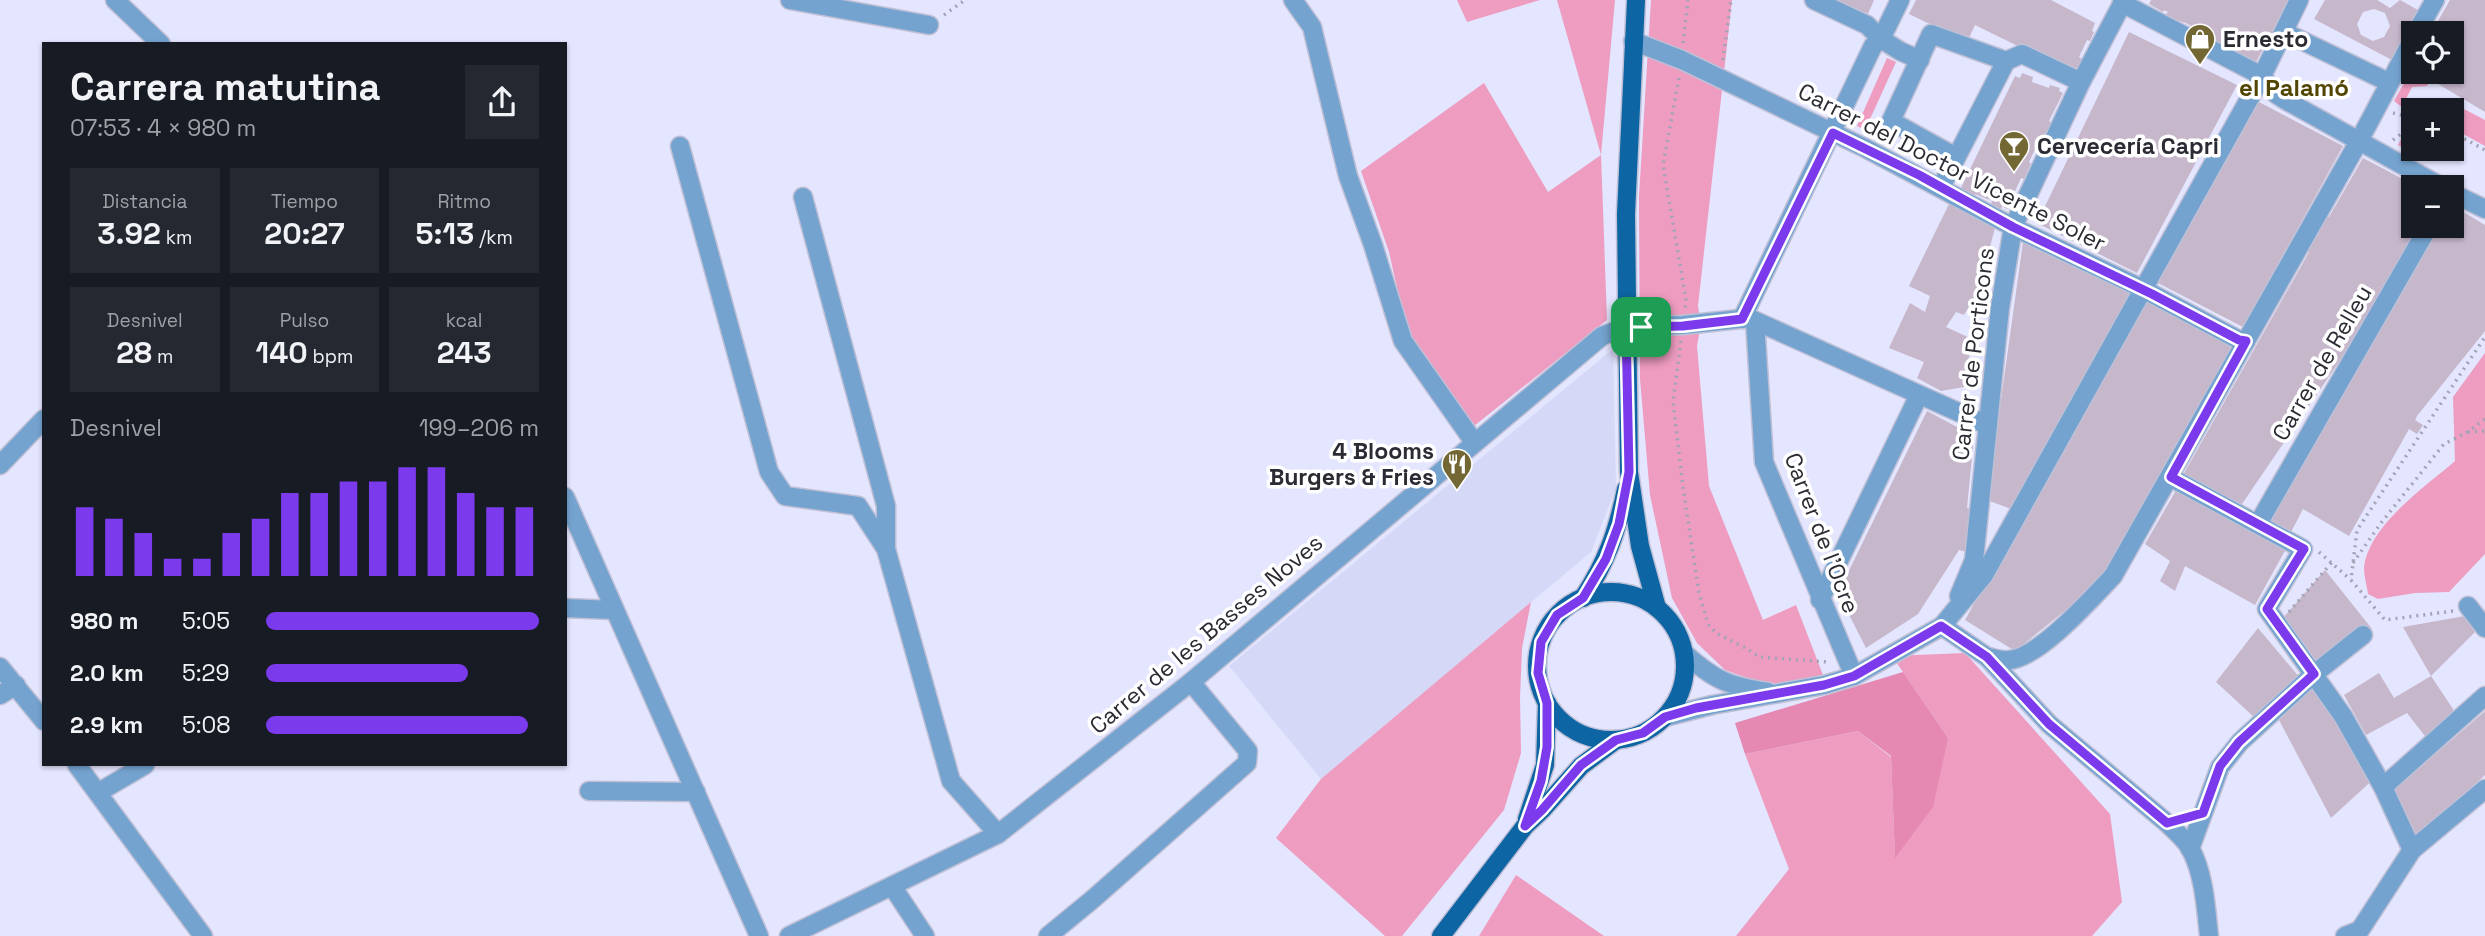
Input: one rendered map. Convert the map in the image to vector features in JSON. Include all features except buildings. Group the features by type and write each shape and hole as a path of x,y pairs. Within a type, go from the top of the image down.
{"main road":[{"path":"1636,0 1627,164 1629,472 1640,546 1657,608"},
{"path":"1583,598 1600,572 1613,543 1629,472"},
{"path":"1525,826 1545,765 1547,703 1538,673 1541,642 1557,615 1583,598 1614,592 1637,597 1657,608 1675,628 1684,653 1682,687 1665,717 1643,733 1616,740 1576,731 1555,714 1547,703"},
{"path":"1441,936 1525,826 1581,765 1616,740"}],"street":[{"path":"115,0 159,42"},
{"path":"790,0 929,25"},
{"path":"1293,0 1312,26 1348,176 1373,244 1403,341 1474,442"},
{"path":"1814,0 1867,25 1900,51 1920,60"},
{"name":"Carrer de l'Ocre","path":"1854,676 1764,462 1749,320 1873,46 1881,38 1900,0"},
{"path":"1665,717 1824,685 1854,676 1941,626 1984,575 2141,288 2262,76 2299,0"},
{"path":"2423,21 2435,0"},
{"path":"2123,2 2262,76 2276,94 2420,175"},
{"name":"Carrer de Porticons","path":"1954,609 1974,560 2000,308 2013,227 2081,82 2123,2"},
{"path":"2284,32 2382,79"},
{"path":"1956,157 1891,121 1931,33 2006,61"},
{"name":"Carrer del Doctor Vicente Soler","path":"1633,41 1682,60 1833,133 1941,187 2013,227 2141,288 2239,340 2246,341"},
{"path":"1941,187 2006,61 2022,54 2081,82"},
{"path":"1987,657 2010,660 2025,655 2070,622 2113,576 2171,477 2401,61"},
{"path":"680,146 769,472 785,496 858,506 886,550"},
{"path":"803,197 886,506 886,550 951,781 999,834"},
{"path":"2464,198 2484,205"},
{"name":"Carrer de Relleu","path":"2258,524 2422,238"},
{"path":"1626,327 1683,326 1749,320 1987,425"},
{"name":"Carrer de les Basses Noves","path":"789,936 999,834 1191,682 1602,336 1626,327"},
{"path":"1820,600 1919,395"},
{"path":"0,465 42,421"},
{"path":"2171,477 2304,549 2267,609 2343,716 2384,787 2412,850"},
{"path":"567,502 759,936"},
{"path":"1978,517 2009,527"},
{"path":"2468,606 2485,628"},
{"path":"567,608 614,610"},
{"path":"1941,626 1987,657 2066,740 2167,823 2190,849 2201,882 2209,936"},
{"path":"2190,849 2220,766 2233,750 2314,674 2363,635"},
{"path":"1684,653 1709,675 1721,681 1775,693"},
{"path":"2024,696 2025,655"},
{"path":"0,667 42,718"},
{"path":"1048,936 1247,763 1248,751 1191,682"},
{"path":"0,695 16,685"},
{"path":"2384,787 2485,696"},
{"path":"78,766 203,936"},
{"path":"99,792 143,766"},
{"path":"2356,934 2412,850 2485,789"},
{"path":"589,791 696,792"},
{"path":"2167,823 2203,813"},
{"path":"892,886 925,936"}],"path":[{"path":"929,25 965,0"},
{"path":"1688,0 1682,60 1663,165 1686,300 1673,401 1702,608 1707,624 1716,633 1756,656 1804,661"},
{"path":"1722,70 1731,0"},
{"path":"2387,112 2401,115"},
{"path":"2393,140 2401,134"},
{"path":"2464,139 2485,150"},
{"path":"2351,580 2357,530 2485,337"},
{"path":"2353,563 2444,444 2485,419"},
{"path":"2466,433 2485,431"},
{"path":"2326,558 2351,580 2385,621"},
{"path":"2283,618 2332,562"},
{"path":"2379,624 2446,613 2468,606"}],"shaded area":[{"path":"1457,0 1540,0 1467,22"},
{"path":"1557,0 1615,0 1601,155"},
{"path":"1651,0 1732,0 1698,306 1701,324 1697,346 1709,486 1763,620 1796,605 1823,675 1768,685 1725,670 1697,643 1672,598 1650,495 1640,379 1639,196"},
{"path":"1887,58 1896,62 1865,130 1857,126"},
{"path":"1484,83 1548,192 1601,155 1607,320 1469,430 1409,341 1389,252 1361,171"},
{"path":"2403,84 2428,84 2412,87 2406,98 2401,98 2401,106 2394,101"},
{"path":"2464,109 2485,120 2485,146 2464,135"},
{"path":"1613,349 1616,488 1591,552 1321,779 1229,666"},
{"path":"2485,353 2485,554 2449,592 2415,593 2378,599 2368,594 2364,573 2371,546 2379,532 2402,506 2455,461 2453,397"},
{"path":"1531,602 1522,648 1521,753 1504,810 1402,936 1385,936 1276,838 1321,779"},
{"path":"1965,653 2110,814 2122,902 2092,936 1736,936 1789,869 1745,754 1858,731 1891,757 1895,857 1948,738 1892,656"},
{"path":"1903,672 1948,738 1933,807 1895,858 1891,756 1858,731 1745,754 1735,723"},
{"path":"1516,875 1604,936 1479,936"}],"place":[{"name":"Ernesto","path":"2200,66"},
{"name":"Cervecería Capri","path":"2014,173"},
{"name":"4 Blooms Burgers & Fries","path":"1457,491"}],"district":[{"name":"el Palamó","path":"2294,87"}],"route":[{"path":"1833,133 1919,175 2013,227 2152,294 2239,340 2246,341 2171,477 2304,549 2267,609 2314,674 2239,742 2220,766 2203,813 2167,823 2049,724 1987,657 1941,626 1854,676 1824,685 1696,708 1665,717 1643,733 1616,740 1581,765 1525,826 1541,781 1547,747 1547,703 1538,673 1541,642 1557,615 1583,598 1600,572 1619,524 1629,472 1626,327 1641,327 1683,326 1742,319 1833,133"}]}
